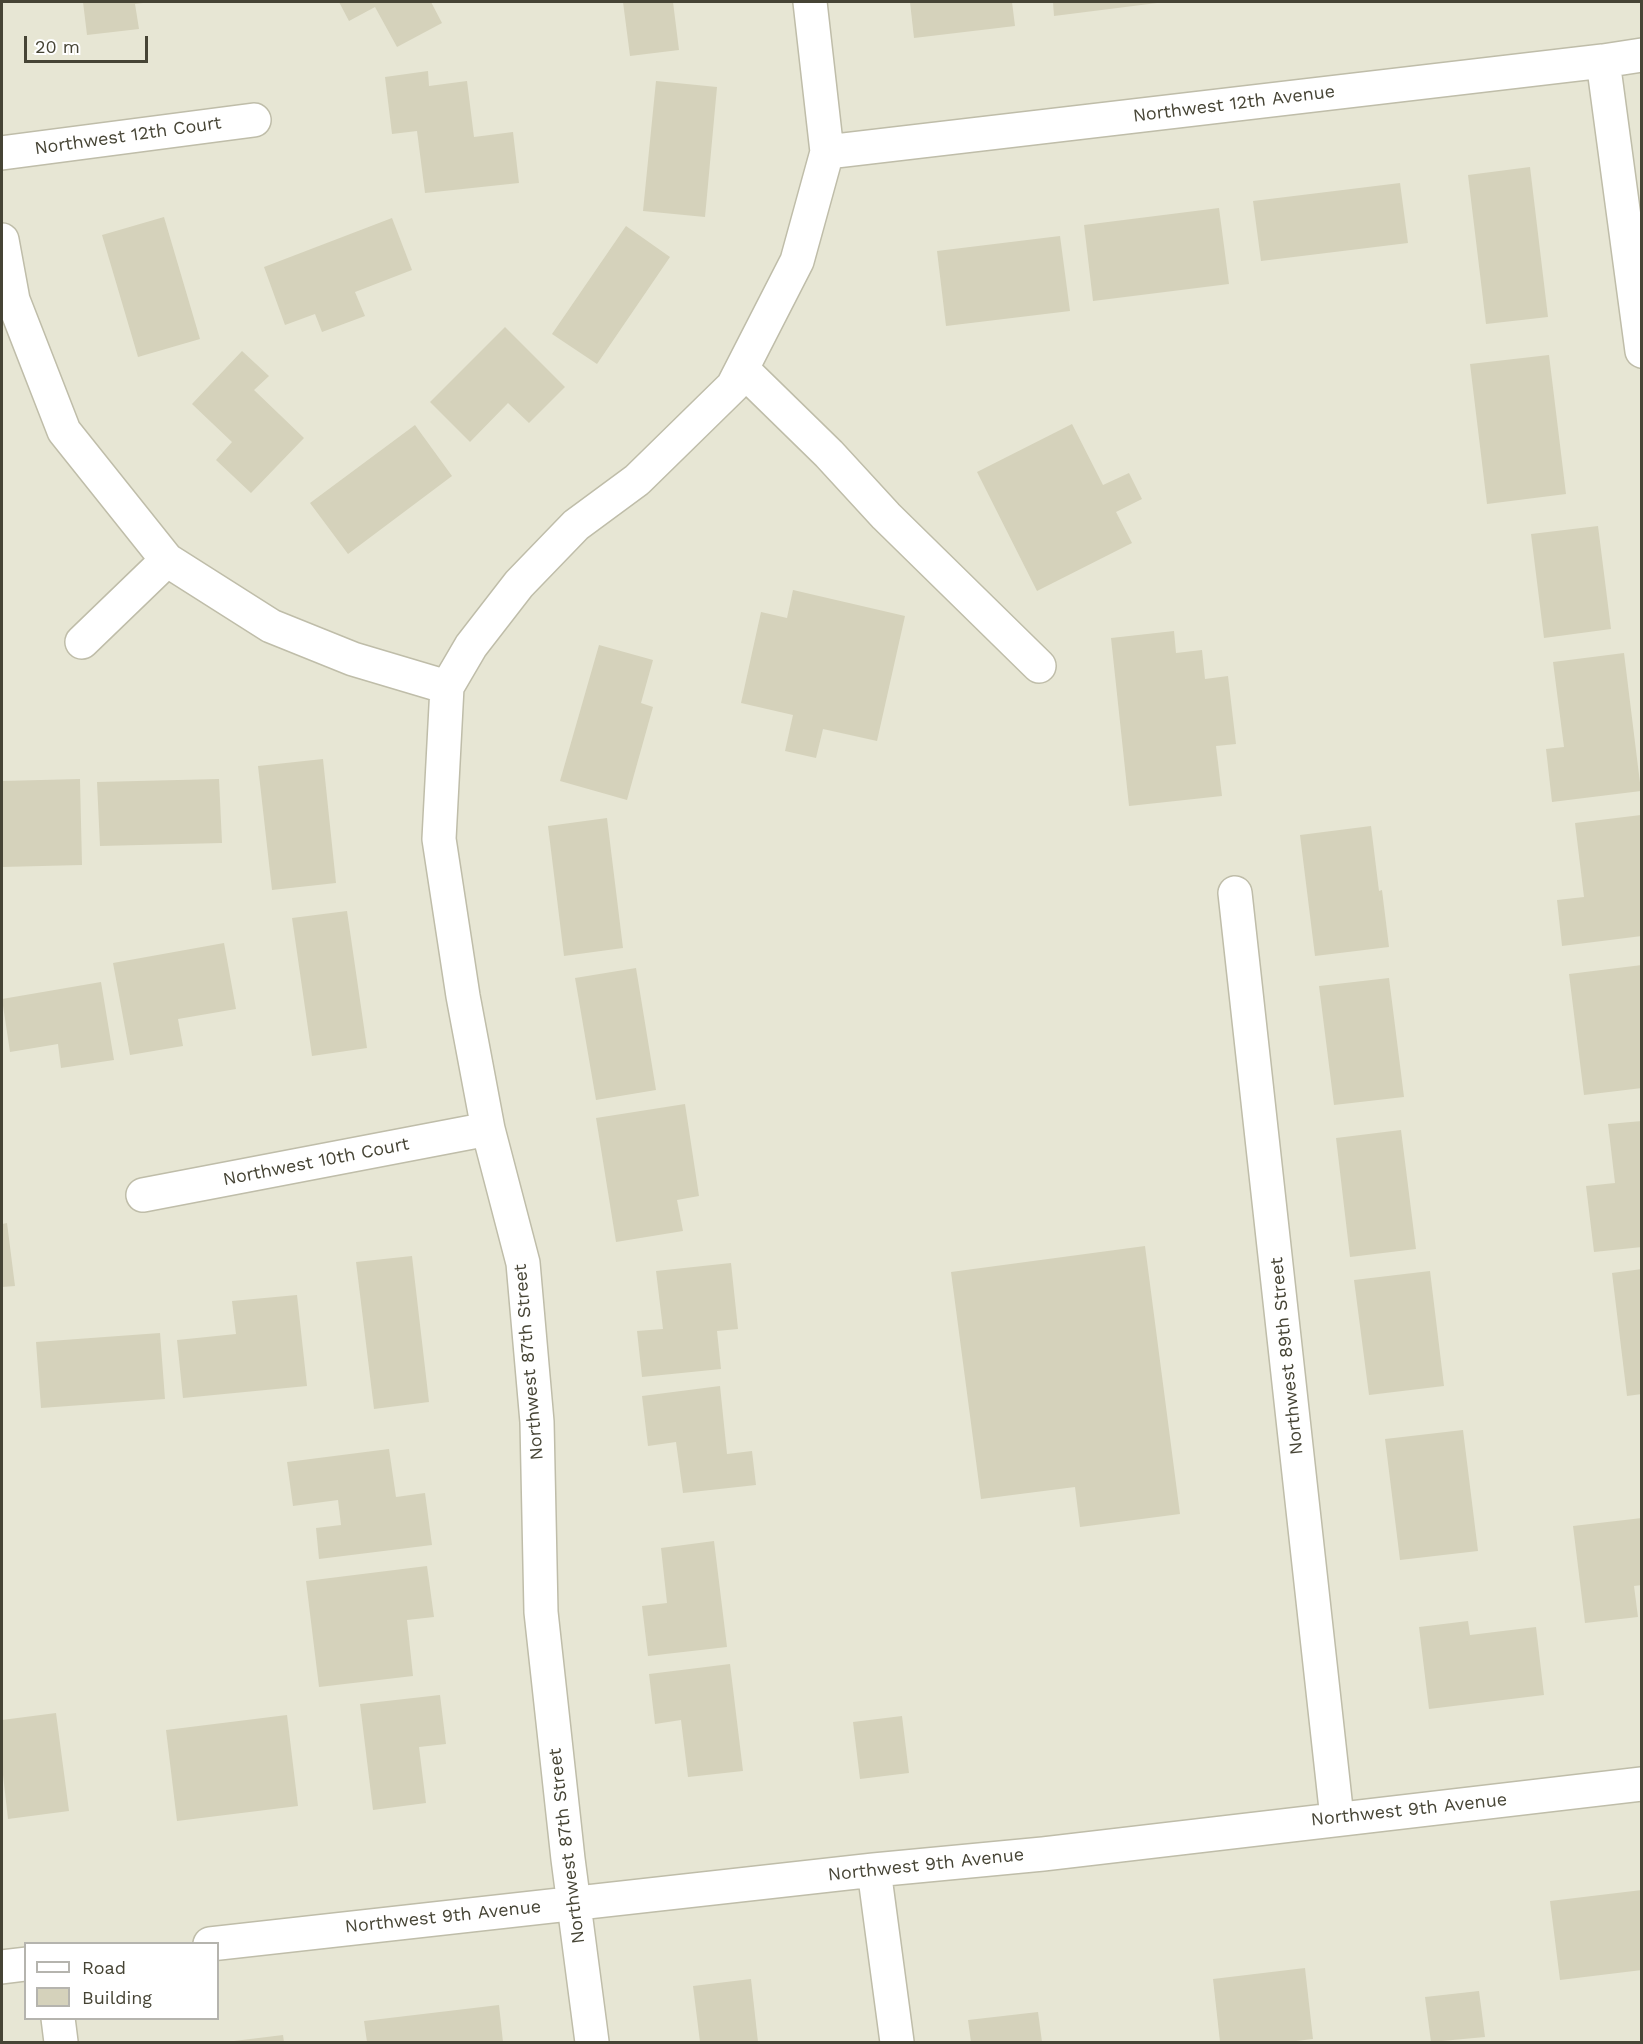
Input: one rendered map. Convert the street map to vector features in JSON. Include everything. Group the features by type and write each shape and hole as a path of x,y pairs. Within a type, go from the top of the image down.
{"street":[{"path":"2,240 13,300 64,431 167,560 271,626 353,659 447,687 471,646 519,584 576,525 637,480 733,386 797,261 827,152 810,2"},
{"name":"Northwest 12th Avenue","path":"827,152 1641,55"},
{"path":"1603,61 1641,351"},
{"name":"Northwest 12th Court","path":"2,153 254,120"},
{"path":"742,369 829,454 886,516 1039,666"},
{"path":"82,642 167,560"},
{"name":"Northwest 87th Street","path":"447,687 439,838 463,996 488,1129 523,1263 537,1422 541,1612 573,1902 592,2043"},
{"name":"Northwest 89th Street","path":"1235,893 1337,1818"},
{"name":"Northwest 10th Court","path":"143,1195 488,1129"},
{"name":"Northwest 9th Avenue","path":"219,1943 573,1902 1043,1854 1641,1784"},
{"path":"874,1870 897,2043"},
{"path":"2,1967 24,1964"},
{"path":"58,2020 61,2043"}],"shaded area":[{"path":"2,2 1641,2 1641,2042 2,2042"}],"building":[{"path":"83,2 143,2 135,4 139,29 87,35"},
{"path":"339,2 431,2 442,23 397,47 375,7 349,21"},
{"path":"623,2 673,2 679,50 630,56"},
{"path":"910,2 1012,2 1015,26 914,38"},
{"path":"1053,2 1157,2 1157,3 1054,16"},
{"path":"428,71 429,86 467,81 474,137 513,132 519,183 425,193 417,131 392,134 385,77"},
{"path":"656,81 717,87 705,217 643,211"},
{"path":"1530,167 1548,317 1486,324 1468,175"},
{"path":"1400,183 1408,243 1261,261 1253,201"},
{"path":"1219,208 1229,284 1093,301 1084,225"},
{"path":"164,217 200,339 138,357 102,235"},
{"path":"392,218 412,270 355,292 365,316 322,332 315,314 285,325 264,267"},
{"path":"626,226 670,257 597,364 552,334"},
{"path":"1060,236 1070,311 946,326 937,251"},
{"path":"505,327 565,387 529,423 508,403 470,442 430,402"},
{"path":"242,351 269,376 254,390 304,438 251,493 216,460 232,442 192,404"},
{"path":"1549,355 1566,494 1487,504 1470,364"},
{"path":"1072,424 1103,485 1129,473 1142,499 1116,512 1132,543 1037,591 977,472"},
{"path":"415,425 452,476 348,554 310,503"},
{"path":"1598,526 1611,629 1544,638 1531,534"},
{"path":"793,590 905,616 877,741 823,729 816,758 785,751 793,715 741,703 761,612 787,618"},
{"path":"1174,631 1176,653 1202,650 1205,679 1228,676 1236,744 1216,746 1222,796 1129,806 1111,638"},
{"path":"599,645 653,660 641,703 653,707 627,800 560,781"},
{"path":"1624,653 1641,791 1552,802 1546,749 1564,747 1553,662"},
{"path":"323,759 336,883 272,890 258,766"},
{"path":"80,779 82,865 2,867 2,781"},
{"path":"219,779 222,843 100,846 97,782"},
{"path":"1641,815 1642,936 1562,946 1557,900 1584,897 1575,823"},
{"path":"607,818 623,948 564,956 548,826"},
{"path":"1371,826 1389,947 1315,956 1300,835"},
{"path":"347,911 367,1048 312,1056 292,918"},
{"path":"224,943 236,1009 178,1019 183,1046 130,1055 113,963"},
{"path":"1642,965 1642,1088 1584,1095 1569,974"},
{"path":"636,968 656,1090 596,1100 575,978"},
{"path":"1389,978 1404,1097 1334,1105 1319,986"},
{"path":"101,982 114,1060 61,1068 58,1044 10,1052 2,999"},
{"path":"685,1104 699,1196 677,1200 683,1231 616,1242 596,1118"},
{"path":"1642,1121 1642,1247 1594,1252 1586,1186 1615,1183 1608,1124"},
{"path":"1401,1130 1416,1249 1350,1257 1336,1138"},
{"path":"7,1223 15,1286 2,1287 2,1224"},
{"path":"1145,1246 1180,1514 1080,1527 1075,1487 981,1499 951,1272"},
{"path":"412,1256 429,1402 374,1409 356,1262"},
{"path":"731,1263 738,1329 717,1331 721,1369 642,1377 637,1331 663,1329 656,1271"},
{"path":"1642,1269 1642,1394 1627,1396 1612,1273"},
{"path":"1430,1271 1444,1386 1369,1395 1354,1280"},
{"path":"297,1295 307,1386 183,1398 177,1340 236,1334 232,1301"},
{"path":"160,1333 165,1399 41,1408 36,1342"},
{"path":"720,1386 727,1454 752,1451 756,1485 683,1493 676,1442 648,1446 642,1396"},
{"path":"1463,1430 1478,1551 1400,1560 1385,1439"},
{"path":"389,1449 396,1497 425,1493 432,1545 319,1559 316,1528 341,1525 338,1500 293,1506 287,1462"},
{"path":"1642,1518 1642,1585 1634,1586 1638,1617 1585,1623 1573,1526"},
{"path":"714,1541 727,1647 648,1656 642,1606 667,1603 661,1548"},
{"path":"427,1566 434,1617 407,1620 413,1676 319,1687 306,1581"},
{"path":"1468,1621 1470,1635 1536,1627 1544,1695 1429,1709 1419,1627"},
{"path":"730,1664 743,1771 688,1777 681,1720 655,1724 649,1674"},
{"path":"440,1695 446,1744 419,1747 426,1803 373,1810 360,1704"},
{"path":"56,1713 69,1811 8,1819 2,1766 2,1720"},
{"path":"287,1715 298,1806 177,1821 166,1730"},
{"path":"902,1716 909,1773 860,1779 853,1722"},
{"path":"1642,1890 1642,1970 1560,1980 1550,1901"},
{"path":"1305,1968 1313,2039 1296,2042 1220,2042 1213,1979"},
{"path":"751,1979 758,2042 700,2042 693,1986"},
{"path":"1479,1991 1485,2037 1431,2042 1425,1997"},
{"path":"499,2005 503,2042 367,2042 364,2021"},
{"path":"1038,2012 1042,2042 971,2042 968,2020"},
{"path":"283,2035 284,2042 234,2042 234,2041"}]}
